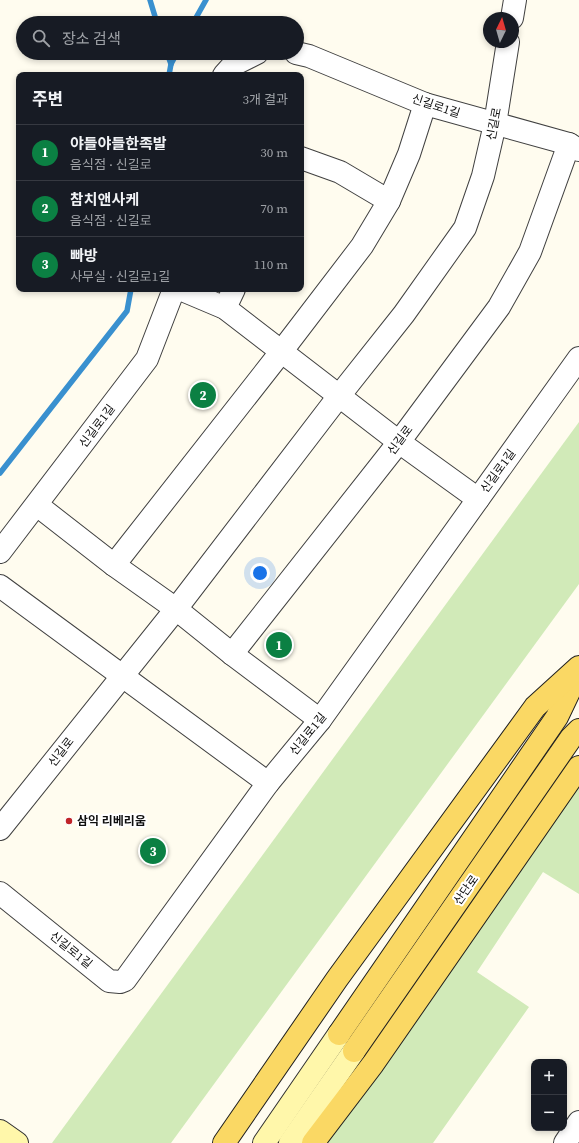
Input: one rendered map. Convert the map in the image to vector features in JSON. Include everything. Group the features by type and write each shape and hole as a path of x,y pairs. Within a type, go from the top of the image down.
{"main road":[{"path":"224,1143 337,980 535,707 579,667"},
{"path":"264,1143 558,718 579,670"},
{"name":"산단로","path":"290,1143 571,738 579,730"},
{"path":"314,1143 373,1064 579,767"},
{"path":"0,1131 17,1143"}],"street":[{"path":"513,12 515,0"},
{"name":"신길로","path":"0,829 176,609 339,396 404,314 465,228 483,176 495,124 507,48"},
{"name":"신길로1길","path":"304,55 425,104 574,147"},
{"path":"227,72 233,65 243,60"},
{"path":"114,565 362,246 389,201 409,154 425,104"},
{"name":"신길로","path":"232,654 399,442 499,307 530,252 574,147"},
{"path":"304,159 340,172 389,201"},
{"name":"신길로1길","path":"0,552 38,505 147,359 173,292"},
{"path":"187,292 225,308 399,442 478,499"},
{"path":"225,308 233,292"},
{"name":"신길로1길","path":"0,893 109,981 120,982 125,980 268,783 320,720 579,358"},
{"path":"38,505 114,565 176,609 232,654 320,720"},
{"path":"0,586 268,783"},
{"path":"565,1143 578,1125"}],"green space":[{"path":"579,422 579,584 171,1143 52,1143"},
{"path":"579,772 579,894 543,872 477,972 529,1007 433,1143 325,1143"}],"waterway":[{"path":"150,0 155,16"},
{"path":"197,16 206,0"},
{"path":"170,60 171,64"},
{"path":"170,72 173,60"},
{"path":"0,473 127,311 130,292"}],"place":[{"name":"참치앤사케","path":"203,395"},
{"name":"야들야들한족발","path":"279,645"},
{"name":"삼익 리베리움","path":"69,821"},
{"name":"빠방","path":"153,851"}]}
